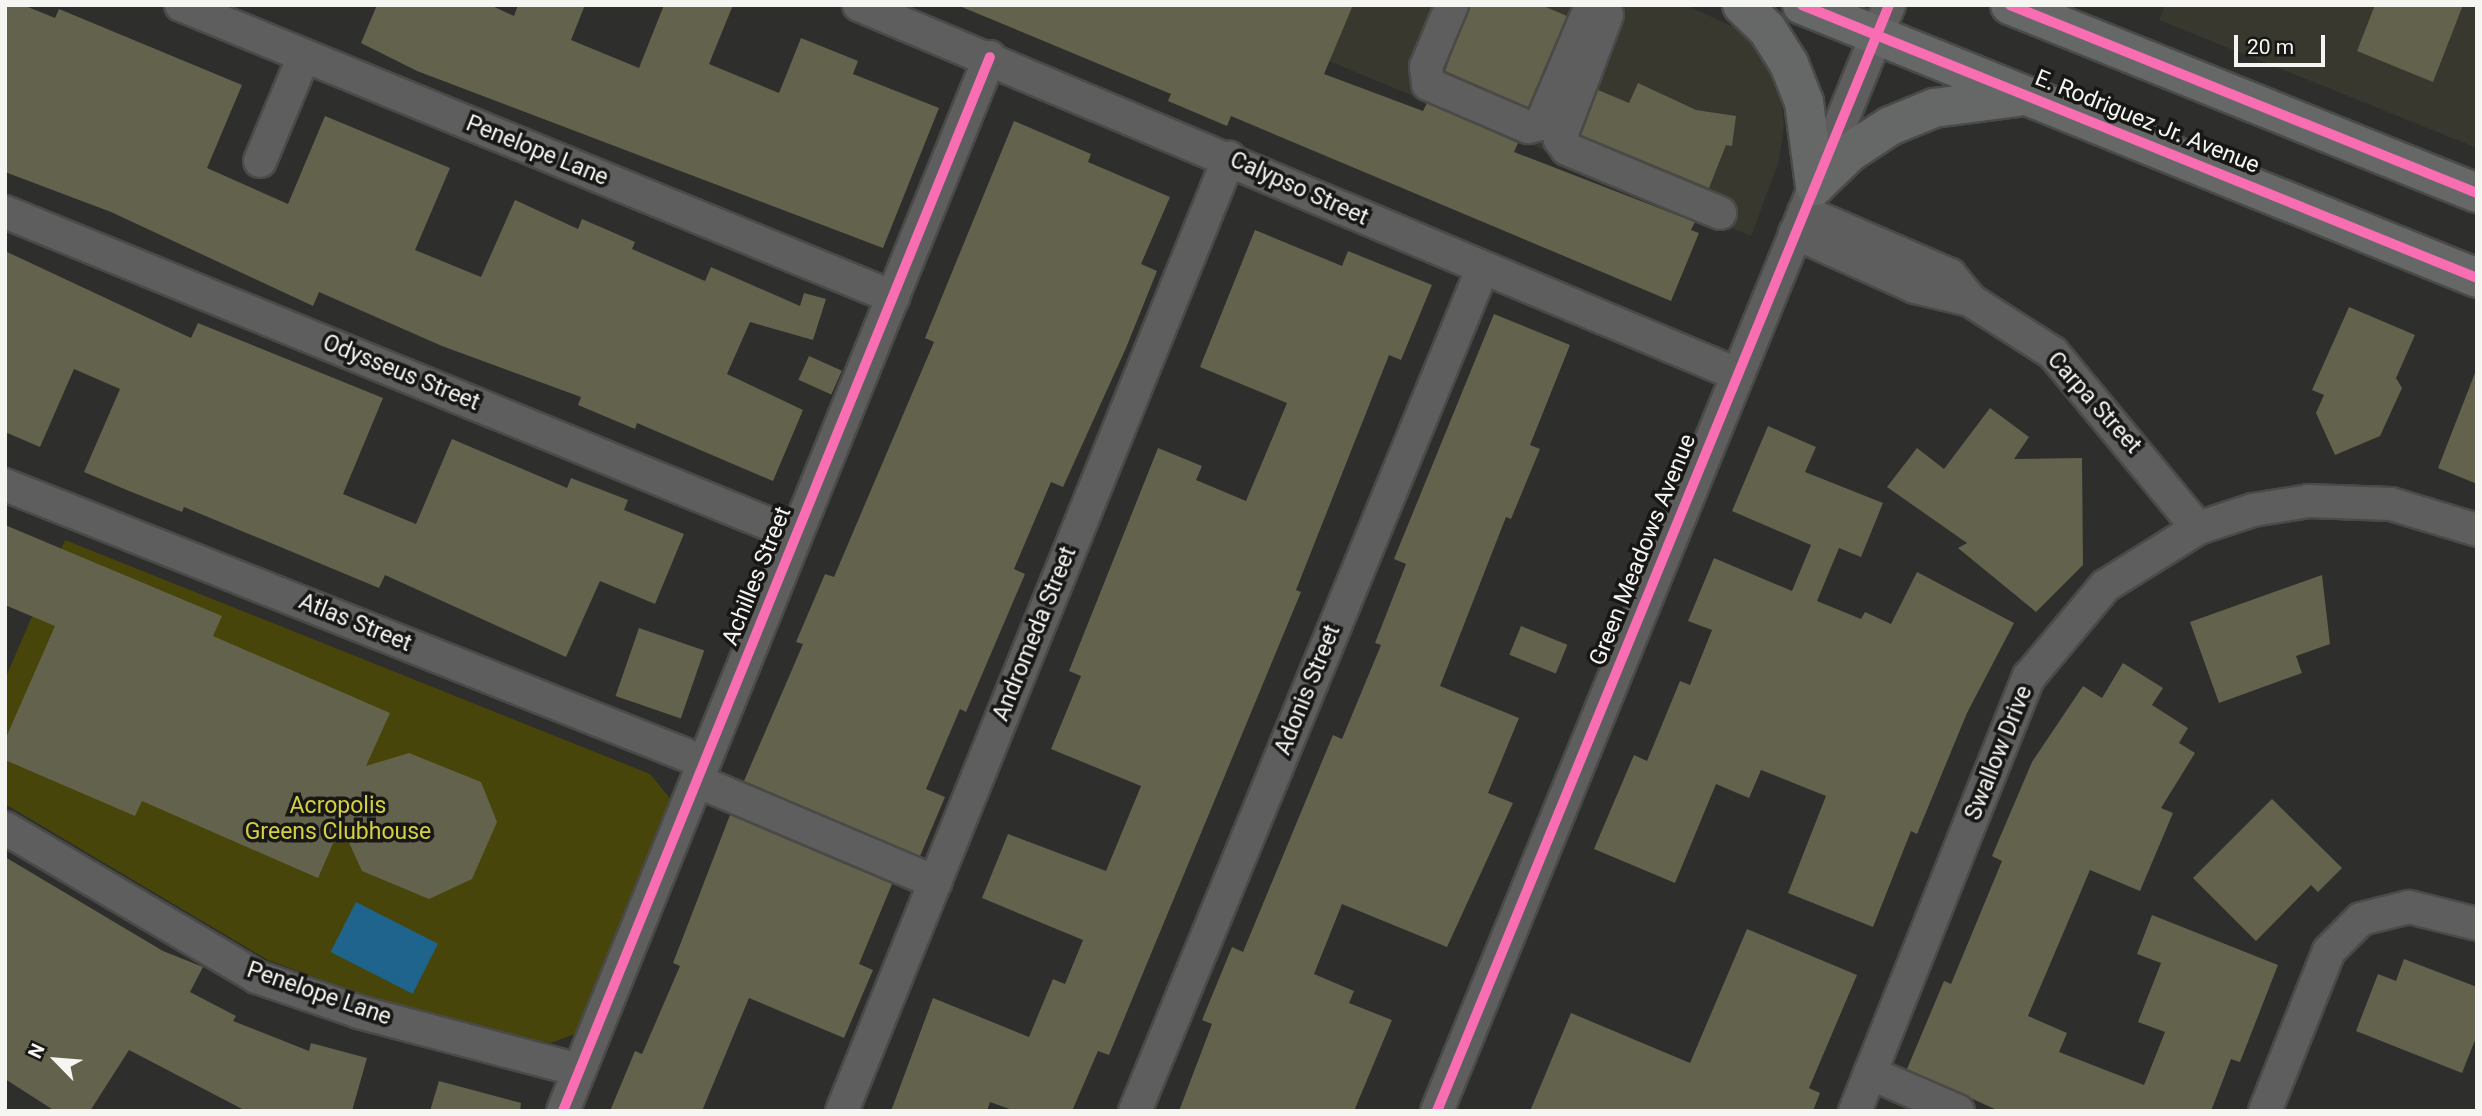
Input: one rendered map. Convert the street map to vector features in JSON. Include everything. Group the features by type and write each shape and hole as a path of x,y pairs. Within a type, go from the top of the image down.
{"main road":[{"path":"1742,5 1767,29 1789,64 1804,102 1805,210"},
{"name":"E. Rodriguez Jr. Avenue","path":"1802,5 1883,20 2028,97 2477,278"},
{"path":"2013,6 2477,193"},
{"path":"1805,210 1850,152 1890,126 1934,108 1980,98 2028,97"}],"street":[{"name":"Penelope Lane","path":"181,5 893,297"},
{"name":"Calypso Street","path":"859,5 1229,158 1482,270 1737,374"},
{"path":"1452,5 1426,67 1428,83 1528,127 1541,124 1593,8"},
{"path":"1593,8 1560,139 1567,149 1720,213"},
{"name":"Green Meadows Avenue","path":"1437,1111 1883,20"},
{"path":"260,161 304,56"},
{"name":"Achilles Street","path":"563,1111 990,57"},
{"name":"Andromeda Street","path":"842,1111 1229,158"},
{"name":"Carpa Street","path":"1805,210 1950,275 1970,300 2053,353 2198,528"},
{"name":"Odysseus Street","path":"5,212 796,535"},
{"name":"Adonis Street","path":"1135,1111 1482,270"},
{"name":"Atlas Street","path":"5,485 700,771 934,882"},
{"name":"Swallow Drive","path":"1855,1111 2029,677 2105,586 2198,528 2253,510 2309,501 2391,504 2477,530"},
{"name":"Penelope Lane","path":"5,828 257,977 359,1012 579,1070"},
{"path":"2265,1111 2329,951 2361,919 2409,907 2477,924"},
{"path":"1870,1073 1958,1111"}],"shaded area":[{"path":"1194,5 1686,5 1740,30 1764,59 1780,92 1784,125 1779,161 1751,236"},
{"path":"2165,5 2477,5 2477,148 2159,20"}],"green space":[{"name":"Acropolis Greens Clubhouse","path":"65,540 650,774 669,797 669,811 589,1017 577,1033 551,1043 494,1032 375,999 268,960 5,804 5,679"}],"water":[{"path":"356,902 438,944 413,994 331,952"}],"building":[{"path":"5,5 23,5 55,18 59,9 242,85 207,168 288,204 325,116 450,168 415,250 481,277 515,200 578,229 582,219 635,242 632,249 705,281 711,267 800,306 804,293 826,299 813,340 750,322 727,374 803,410 773,481 637,423 635,429 578,405 581,397 442,346 319,292 313,306 111,212 5,172"},
{"path":"377,5 490,5 514,16 518,5 585,5 571,40 639,68 664,5 733,5 709,64 779,93 801,38 858,61 853,74 939,108 883,248 417,71 361,43"},
{"path":"957,5 1353,5 1324,74 1423,111 1427,103 1518,143 1514,152 1695,222 1691,230 1699,233 1671,301 1231,116 1227,126 1168,101 1171,94"},
{"path":"1470,5 1541,5 1567,16 1528,107 1445,71"},
{"path":"2375,5 2463,5 2433,82 2357,51"},
{"path":"1638,83 1696,110 1736,116 1732,146 1726,145 1709,188 1581,135 1598,90 1629,103"},
{"path":"1014,121 1091,154 1088,162 1170,197 1141,264 1157,271 1126,348 1063,487 1051,482 1014,569 1025,574 966,712 960,709 926,789 945,797 920,856 744,781 803,644 796,642 825,574 834,577 934,342 925,338"},
{"path":"1255,230 1342,266 1348,251 1432,285 1401,360 1389,355 1296,590 1301,592 1109,1055 1098,1051 1072,1111 1015,1111 990,1102 987,1111 891,1111 933,998 1029,1037 1053,979 1065,984 1083,940 982,898 1008,834 1106,871 1141,786 1051,749 1081,676 1069,671 1158,448 1202,466 1196,480 1246,501 1287,403 1200,367"},
{"path":"5,251 191,338 198,323 383,398 343,494 416,524 452,439 567,488 571,478 628,500 624,510 684,534 655,604 600,581 566,657 385,575 379,588 184,507 182,512 129,491 84,472 120,389 74,369 40,447 5,432"},
{"path":"2349,307 2415,335 2396,378 2402,388 2380,436 2335,455 2316,413 2324,395 2312,390"},
{"path":"1494,314 1570,345 1530,445 1540,449 1511,519 1506,517 1440,686 1519,718 1488,793 1513,803 1447,947 1342,904 1314,974 1354,991 1349,1003 1392,1020 1354,1111 1179,1111 1212,1024 1202,1020 1232,947 1243,952 1333,735 1342,739 1381,645 1375,643 1406,564 1394,559"},
{"path":"809,356 842,371 831,394 798,380"},
{"path":"2477,373 2477,484 2438,468"},
{"path":"1990,408 2029,437 2014,459 2082,458 2083,565 2036,612 1958,548 1967,543 1887,487 1917,448 1944,469"},
{"path":"1768,426 1816,447 1805,472 1883,503 1861,557 1839,548 1817,601 1861,619 1865,612 1891,624 1917,572 2014,623 1967,713 1917,834 1911,831 1873,927 1788,893 1826,796 1761,770 1749,798 1716,784 1675,883 1594,849 1634,755 1647,761 1680,681 1690,685 1712,630 1688,621 1714,558 1792,591 1811,545 1732,511"},
{"path":"5,525 222,616 213,636 390,713 366,766 409,753 481,782 497,822 472,879 429,899 362,871 341,825 318,878 142,801 135,816 5,760 5,740 55,626 5,605"},
{"path":"2322,575 2330,644 2296,656 2302,673 2219,703 2190,622"},
{"path":"1521,626 1567,645 1556,673 1509,655"},
{"path":"639,628 704,650 681,719 616,696"},
{"path":"2123,663 2163,688 2152,705 2188,728 2179,743 2195,753 2161,808 2173,813 2140,891 2090,870 2028,1016 2067,1033 2059,1052 2144,1085 2165,1032 2138,1022 2161,963 2137,954 2152,915 2278,965 2240,1062 2231,1059 2211,1111 1999,1111 1907,1069 1944,981 1951,984 2002,861 1992,856 2032,762 2083,686 2102,698"},
{"path":"2272,799 2342,868 2318,892 2311,885 2256,941 2193,878"},
{"path":"730,815 892,884 859,964 873,970 844,1038 749,998 702,1111 610,1111 635,1051 642,1054 680,966 673,963"},
{"path":"5,857 163,951 203,967 190,992 236,1016 233,1021 309,1051 311,1043 367,1058 352,1111 246,1111 129,1050 90,1111 55,1111 5,1079"},
{"path":"1747,929 1857,975 1809,1088 1820,1093 1813,1111 1530,1111 1571,1013 1690,1063"},
{"path":"2404,959 2477,987 2477,1035 2462,1073 2356,1031 2378,974 2396,981"},
{"path":"439,1081 521,1103 520,1111 430,1111"}],"cycle path":[{"path":"1802,5 2477,278"},
{"path":"1437,1111 1889,5"},
{"path":"2010,5 2477,193"},
{"path":"563,1111 990,57"}]}
